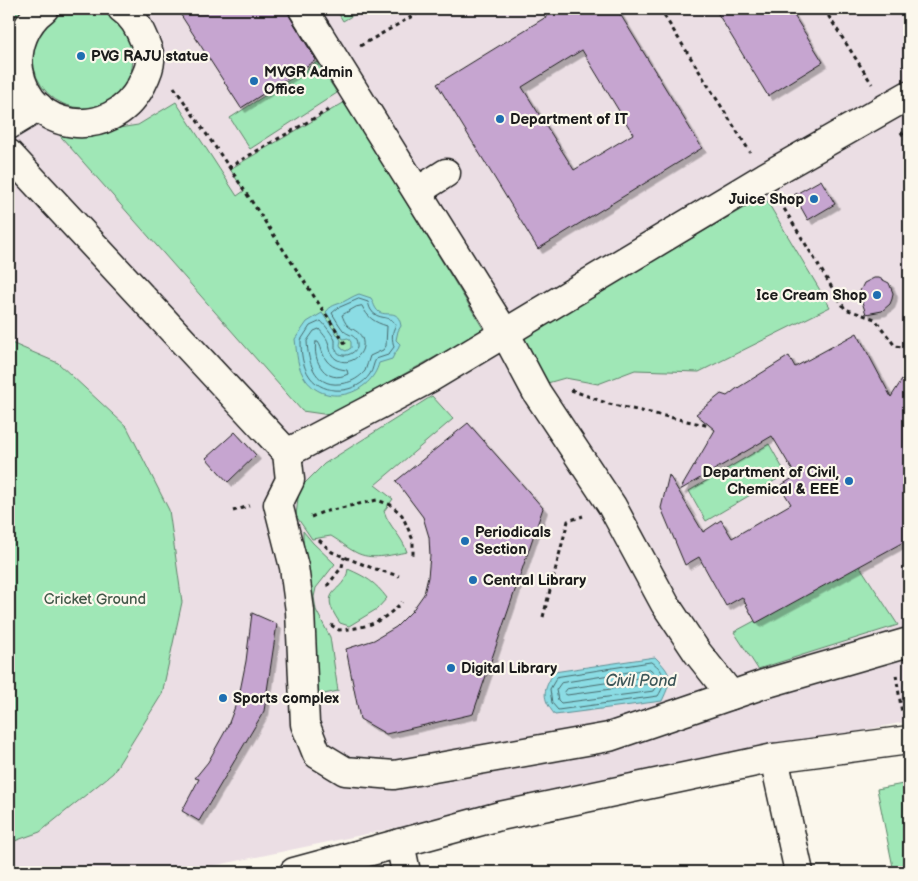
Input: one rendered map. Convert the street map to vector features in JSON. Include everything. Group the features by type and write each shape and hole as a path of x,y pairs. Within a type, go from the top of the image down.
{"street":[{"path":"44,9 29,24 20,43 15,81 39,107 54,118 71,123 89,124 106,120 122,111 135,98 150,61 139,27 122,9"},
{"path":"303,9 505,333 537,393 612,506 665,604 697,652 731,695"},
{"path":"287,453 430,378 765,177 898,101"},
{"path":"9,125 39,107"},
{"path":"9,154 287,453 290,480 278,504 294,566 300,611 305,724 317,754 345,771 394,775 609,737 731,695 900,644"},
{"path":"418,191 446,173"},
{"path":"294,872 500,816 774,758 908,747"},
{"path":"774,758 799,872"},
{"path":"400,843 406,872"}],"path":[{"path":"335,60 425,9"},
{"path":"660,9 845,309 875,319 896,346 909,348"},
{"path":"824,9 898,101"},
{"path":"173,85 346,345"},
{"path":"229,167 357,94"},
{"path":"537,393 561,386 609,404 710,426"},
{"path":"278,504 299,523 323,512 378,500 391,505 402,516 413,540 413,557"},
{"path":"543,616 568,521 612,506"},
{"path":"313,534 332,552 372,568 399,576"},
{"path":"325,588 342,567 344,557"},
{"path":"326,621 339,630 367,626 388,614 402,602"},
{"path":"900,644 908,747"}],"shaded area":[{"path":"9,9 909,9 909,721 184,872 9,872"}],"green space":[{"path":"83,8 93,9 111,16 125,30 132,48 132,68 125,86 111,100 93,107 83,108 73,107 55,100 41,86 34,68 33,58 34,48 41,30 55,16 73,9"},
{"path":"9,9 32,9 9,49"},
{"path":"336,9 364,9 343,21"},
{"path":"317,62 337,93 250,149 230,118"},
{"path":"176,102 237,196 244,191 230,169 345,102 484,330 330,415 302,411 55,130 95,127 119,128 138,125"},
{"path":"764,196 830,307 699,372 635,370 598,384 565,378 544,384 518,340"},
{"name":"Cricket Ground","path":"9,342 58,363 127,427 169,510 182,602 162,694 113,773 40,832 9,843"},
{"path":"432,396 453,419 375,485 393,499 384,511 407,552 374,557 361,555 331,536 312,539 296,516 299,489 324,464"},
{"path":"769,444 786,474 706,521 689,491"},
{"path":"303,531 335,564 316,588 314,597 316,610 330,637 338,691 310,697 303,565"},
{"path":"859,565 898,625 758,669 734,632"},
{"path":"348,569 370,580 387,598 377,609 349,626 340,623 330,603 334,592 346,577"},
{"path":"903,784 909,815 909,872 894,872 877,789"}],"water":[{"path":"359,294 371,298 379,312 398,317 401,326 396,340 400,344 392,359 379,363 367,383 358,389 347,394 325,394 315,389 303,375 298,361 295,339 307,322 322,313 341,340 340,345 342,349 346,351 351,348 351,342 348,338 343,339 326,312 332,307"},
{"name":"Civil Pond","path":"655,657 668,672 669,677 668,687 662,701 555,715 547,703 546,689 554,672"}],"building":[{"name":"MVGR Admin Office","path":"177,9 288,9 290,17 316,60 241,108"},
{"name":"Department of IT","path":"559,9 617,9 702,148 538,249 437,84","holes":["582,50 633,134 574,170 522,87"]},
{"path":"715,9 790,9 823,62 768,96"},
{"name":"Juice Shop","path":"821,180 835,204 808,220 794,195"},
{"path":"874,278 879,278 889,283 893,293 892,299 890,304 882,311 866,314 859,293 864,283"},
{"name":"Department of Civil, Chemical & EEE","path":"857,333 891,397 909,369 909,539 756,623 742,597 726,606 699,557 685,565 661,508 669,475 703,532 721,520 732,538 791,504 780,486 796,476 772,436 680,490 715,430 696,414 721,394 727,396 789,356 795,367"},
{"name":"Central Library","path":"468,423 543,508 473,714 386,734 360,719 346,649 374,640 396,627 412,611 424,594 430,556 429,537 423,517 396,481"},
{"path":"235,432 256,455 228,482 206,458"},
{"path":"252,613 277,624 264,711 199,821 182,811 199,779 195,778 208,762 227,728 239,696"}],"place":[{"name":"PVG RAJU statue","path":"81,56"},
{"name":"MVGR Admin Office","path":"254,81"},
{"name":"Department of IT","path":"500,119"},
{"name":"Juice Shop","path":"814,199"},
{"name":"Ice Cream Shop","path":"877,295"},
{"name":"Department of Civil, Chemical & EEE","path":"849,481"},
{"name":"Periodicals Section","path":"465,541"},
{"name":"Central Library","path":"473,580"},
{"name":"Digital Library","path":"451,668"},
{"name":"Sports complex","path":"223,698"}]}
